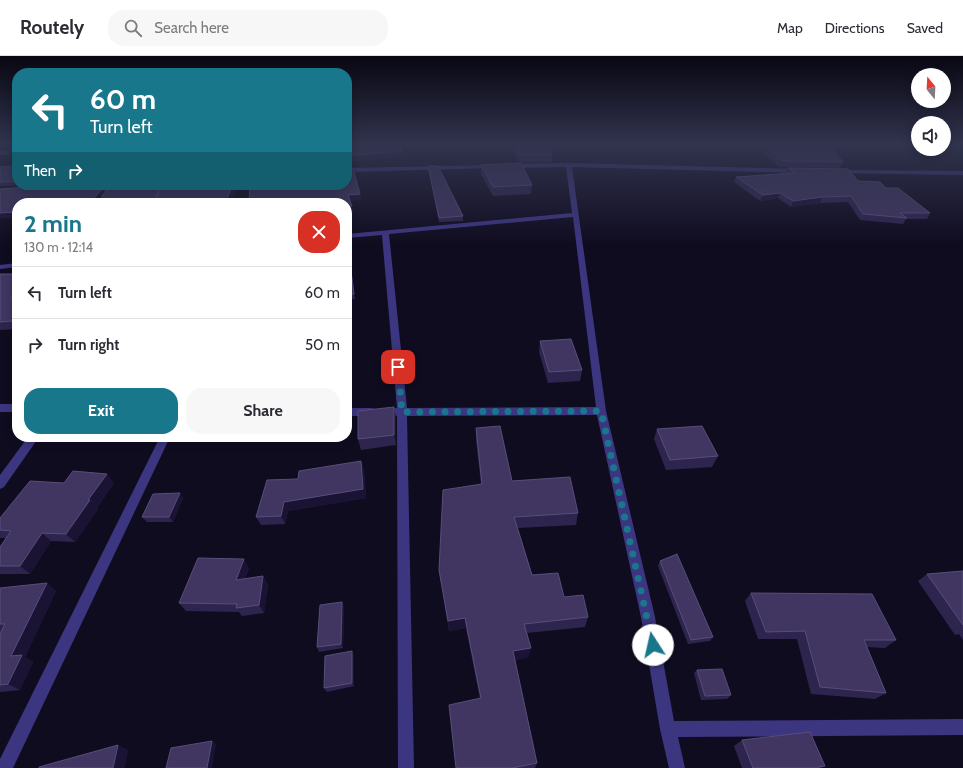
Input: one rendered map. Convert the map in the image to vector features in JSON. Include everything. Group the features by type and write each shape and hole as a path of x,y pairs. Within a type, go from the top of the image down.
{"street":[{"path":"570,177 601,411 648,617 668,729 677,768"},
{"path":"352,235 575,215"},
{"path":"385,232 402,412 406,768"},
{"path":"0,267 12,266"},
{"path":"0,408 12,408"},
{"path":"352,412 601,411"},
{"path":"0,484 30,442"},
{"path":"4,768 163,442"},
{"path":"668,729 963,727"}],"building":[{"path":"0,177 12,177 12,181 0,182"},
{"path":"352,177 355,177 360,194 348,195 349,198 249,198 250,190 352,190"},
{"path":"430,177 444,177 463,216 439,218"},
{"path":"488,177 528,177 532,185 493,187"},
{"path":"736,177 855,177 858,181 880,182 886,188 898,188 930,213 900,213 907,218 863,214 851,196 822,197 793,201 780,193 763,195"},
{"path":"0,189 101,190 94,198 12,198 12,212 0,213"},
{"path":"106,190 159,190 156,198 101,198"},
{"path":"160,190 231,190 227,198 156,198"},
{"path":"0,274 12,274 12,321 0,322"},
{"path":"352,279 354,294 352,294"},
{"path":"571,339 582,370 549,372 540,341"},
{"path":"394,407 394,435 358,439 358,411"},
{"path":"500,426 512,481 570,477 578,513 514,517 532,575 558,573 564,597 583,595 588,617 524,624 531,648 513,651 537,763 512,768 456,768 449,705 481,698 465,618 448,621 439,570 443,490 482,484 476,428"},
{"path":"702,426 718,456 670,460 657,429"},
{"path":"361,461 363,489 284,502 281,516 256,517 267,480 298,479 299,471"},
{"path":"73,471 107,474 66,534 42,533 20,566 0,566 0,547 11,531 0,530 0,518 30,481 64,483"},
{"path":"180,493 169,517 142,517 153,494"},
{"path":"677,554 713,637 691,640 660,561"},
{"path":"198,558 244,559 236,580 263,576 259,605 236,608 237,604 179,603"},
{"path":"963,571 963,625 927,574"},
{"path":"47,583 11,656 22,655 8,684 0,685 0,634 5,624 0,624 0,588"},
{"path":"751,593 872,594 896,640 864,640 886,693 820,687 805,631 766,632"},
{"path":"342,602 341,644 317,647 320,605"},
{"path":"352,651 352,683 324,688 325,656"},
{"path":"722,669 731,695 705,696 697,670"},
{"path":"810,732 825,766 818,768 753,768 742,740"},
{"path":"212,741 207,768 166,768 171,748"},
{"path":"118,745 113,768 39,768 39,767"}],"route":[{"path":"398,367 402,412 601,411 653,645"}]}
